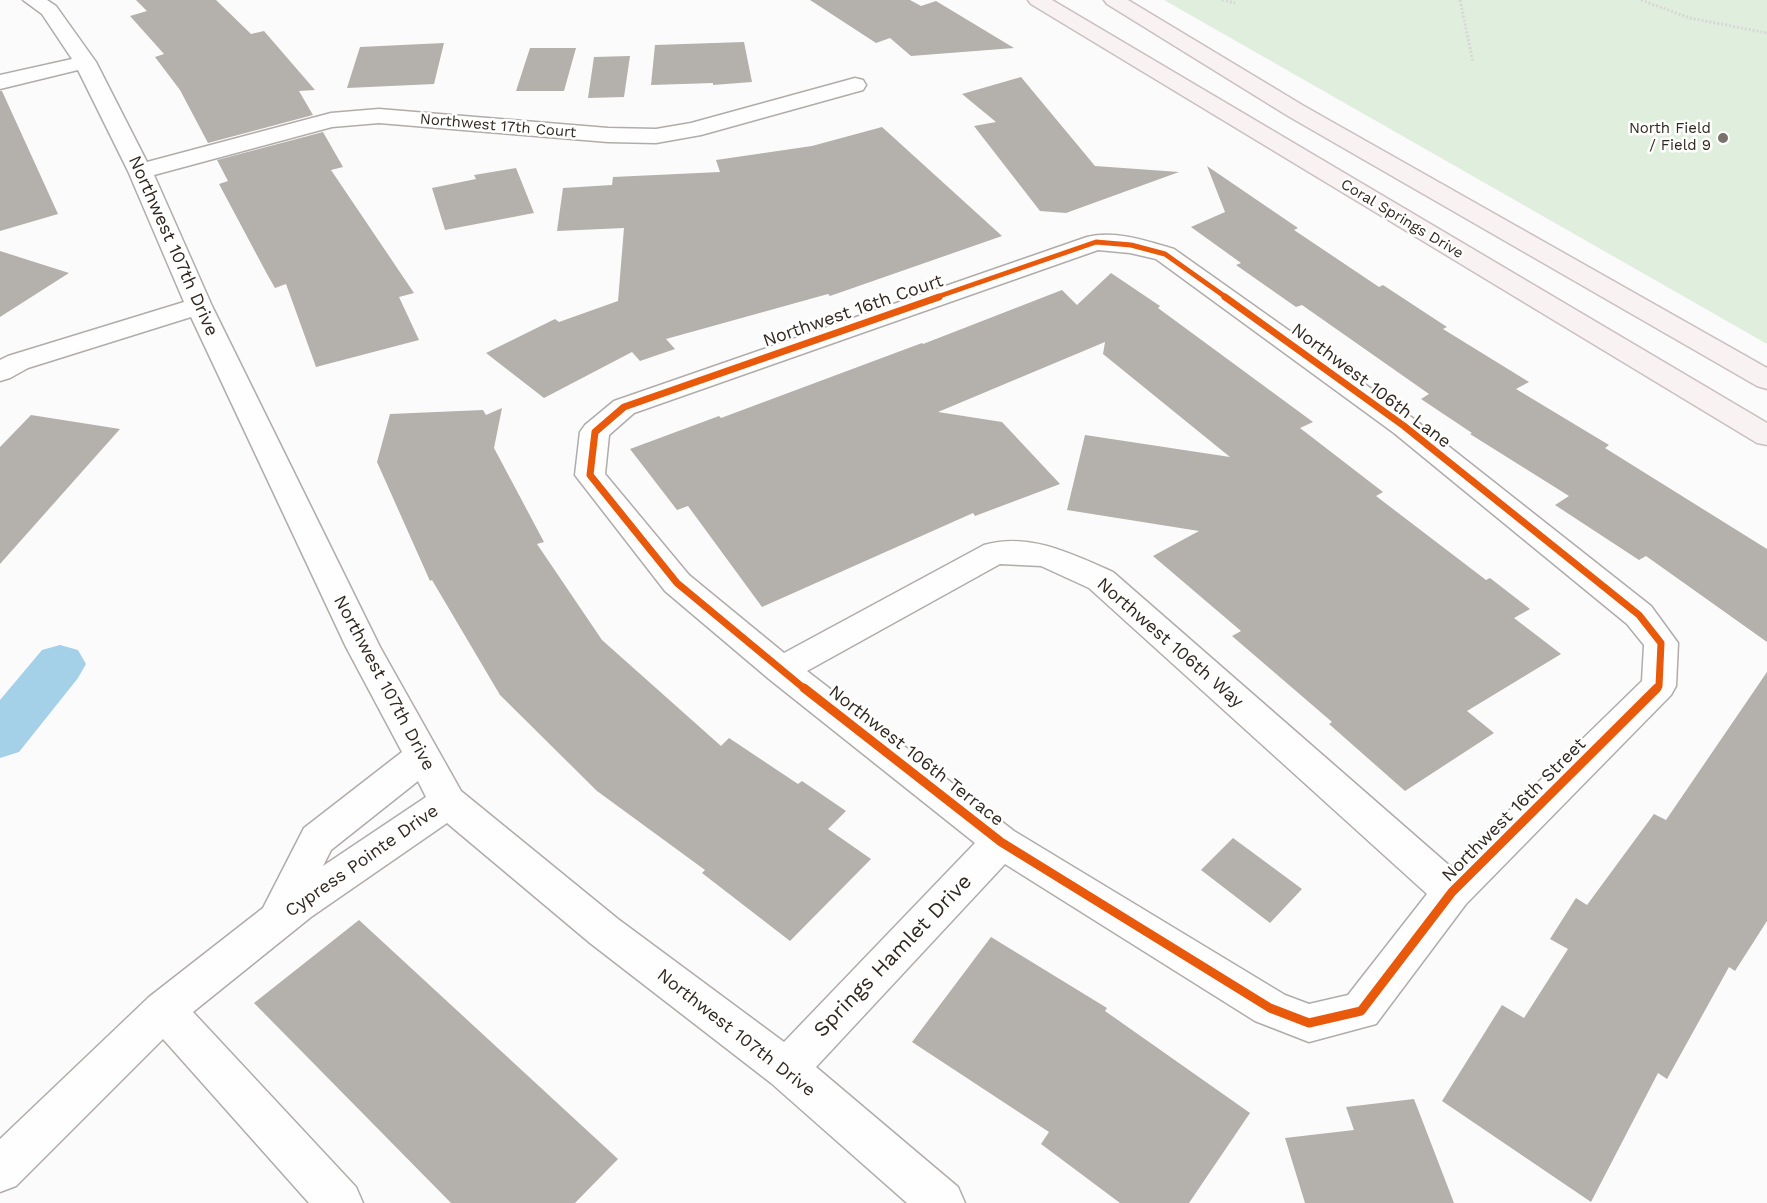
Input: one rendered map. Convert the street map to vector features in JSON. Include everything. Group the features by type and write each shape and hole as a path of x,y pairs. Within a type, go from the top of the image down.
{"main road":[{"name":"Coral Springs Drive","path":"1038,0 1767,436"},
{"path":"1114,0 1296,111 1767,380"}],"street":[{"name":"Northwest 107th Drive","path":"33,0 49,10 85,62 140,171 199,306 363,647 448,802 604,931 786,1070 942,1203"},
{"path":"0,82 85,62"},
{"name":"Northwest 17th Court","path":"140,171 331,120 379,116 608,135 656,136 693,130 855,85"},
{"name":"Northwest 16th Court","path":"595,432 624,407 1096,242 1131,245"},
{"name":"Northwest 106th Lane","path":"1131,245 1165,254 1404,426 1640,615 1661,642"},
{"path":"0,372 18,362 199,306"},
{"name":"Northwest 106th Terrace","path":"595,432 590,475 677,583 781,670 1001,842 1270,1008 1309,1023"},
{"name":"Northwest 106th Way","path":"781,670 995,553 1046,555 1101,580 1452,892"},
{"name":"Northwest 16th Street","path":"1309,1023 1361,1011 1452,892 1659,686 1661,642"},
{"name":"Cypress Pointe Drive","path":"277,921 317,839 423,756"},
{"name":"Cypress Pointe Drive","path":"0,1170 164,1010 277,921 448,802"},
{"name":"Springs Hamlet Drive","path":"786,1070 1001,842"},
{"path":"164,1010 340,1203"}],"path":[{"path":"1222,0 1235,3"},
{"path":"1460,0 1473,62"},
{"path":"1641,0 1690,18 1767,33"}],"green space":[{"path":"1164,0 1767,0 1767,344"}],"building":[{"path":"136,0 216,0 251,34 264,31 315,90 299,91 313,115 208,143 180,90 155,57 164,54 130,16 147,11"},
{"path":"810,0 910,0 921,6 936,1 1014,48 911,56 890,38 876,43"},
{"path":"744,42 752,82 713,85 713,83 651,85 655,45"},
{"path":"444,43 434,84 347,88 360,47"},
{"path":"530,48 576,48 564,91 516,91"},
{"path":"630,56 624,97 588,98 594,57"},
{"path":"1021,77 1095,166 1179,172 1066,213 1040,211 974,126 996,122 962,94"},
{"path":"0,91 2,91 58,214 0,231"},
{"path":"882,127 1002,236 830,296 828,294 666,339 675,349 640,361 632,352 544,398 486,353 555,319 559,322 618,301 624,228 557,231 563,188 612,185 613,177 720,172 716,160 812,146"},
{"path":"323,132 343,167 331,170 414,293 399,297 419,340 316,367 286,284 275,288 267,274 219,184 228,181 217,160"},
{"path":"1207,166 1298,228 1294,230 1379,287 1383,285 1447,327 1443,329 1529,382 1516,389 1609,445 1605,448 1767,549 1767,642 1646,556 1639,560 1555,505 1569,496 1470,434 1472,433 1421,399 1429,394 1302,305 1296,307 1236,265 1241,263 1191,227 1225,212"},
{"path":"516,168 534,213 445,230 432,188 476,179 474,175"},
{"path":"0,251 69,273 0,317"},
{"path":"1111,273 1160,306 1158,308 1313,422 1300,428 1383,492 1376,496 1486,580 1490,578 1530,609 1514,618 1561,654 1467,711 1494,733 1405,791 1329,724 1332,722 1232,636 1241,631 1153,556 1199,531 1067,510 1085,435 1230,457 1103,354 1105,342 938,412 1002,422 1060,484 975,516 973,513 762,607 688,506 677,510 630,449 923,344 1062,290 1077,305"},
{"path":"502,408 494,448 544,542 537,544 602,640 721,746 729,738 798,784 802,781 846,811 828,829 871,859 790,941 702,873 705,870 597,791 500,695 432,580 430,581 377,462 390,414 483,410 486,415"},
{"path":"31,415 120,429 0,564 0,447"},
{"path":"1767,672 1767,921 1735,971 1729,967 1667,1079 1658,1073 1591,1202 1442,1101 1502,1005 1524,1018 1568,949 1550,939 1576,898 1587,905 1654,814 1666,820"},
{"path":"1233,838 1302,889 1270,923 1201,870"},
{"path":"359,920 618,1159 575,1203 451,1203 254,1003"},
{"path":"991,937 1107,1008 1105,1011 1250,1113 1189,1203 1120,1203 1041,1144 1049,1132 912,1042"},
{"path":"1414,1099 1454,1203 1305,1203 1285,1138 1354,1130 1346,1107"}],"waterway":[{"path":"0,737 60,664"}],"cycle path":[{"path":"1096,242 1131,245 1165,254 1404,426 1639,615 1661,643 1659,686 1452,892 1361,1011 1309,1023 1270,1008 1001,842 781,670 677,583 590,475 595,432 624,407 1096,242"}],"place":[{"name":"North Field / Field 9","path":"1723,138"}]}
